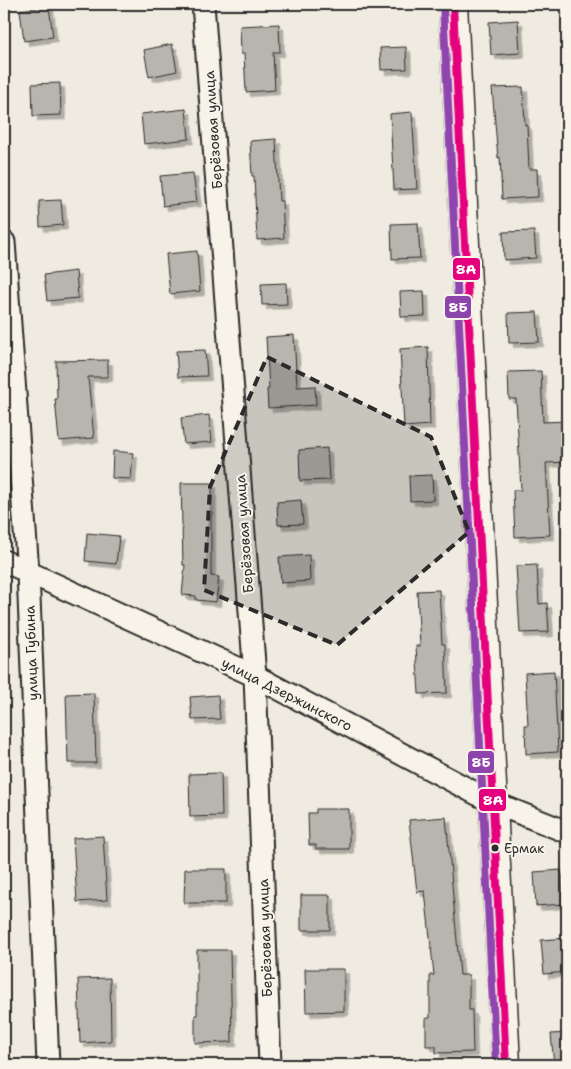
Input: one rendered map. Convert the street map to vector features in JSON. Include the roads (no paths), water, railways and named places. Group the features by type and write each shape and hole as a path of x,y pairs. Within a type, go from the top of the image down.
{"street":[{"name":"Берёзовая улица","path":"203,4 255,676 270,1065"},
{"path":"453,4 506,1065"},
{"name":"улица Губина","path":"4,242 28,572 48,1065"},
{"name":"улица Дзержинского","path":"4,561 255,676 492,802 567,832"}],"place":[{"name":"Ермак","path":"495,848"}]}
